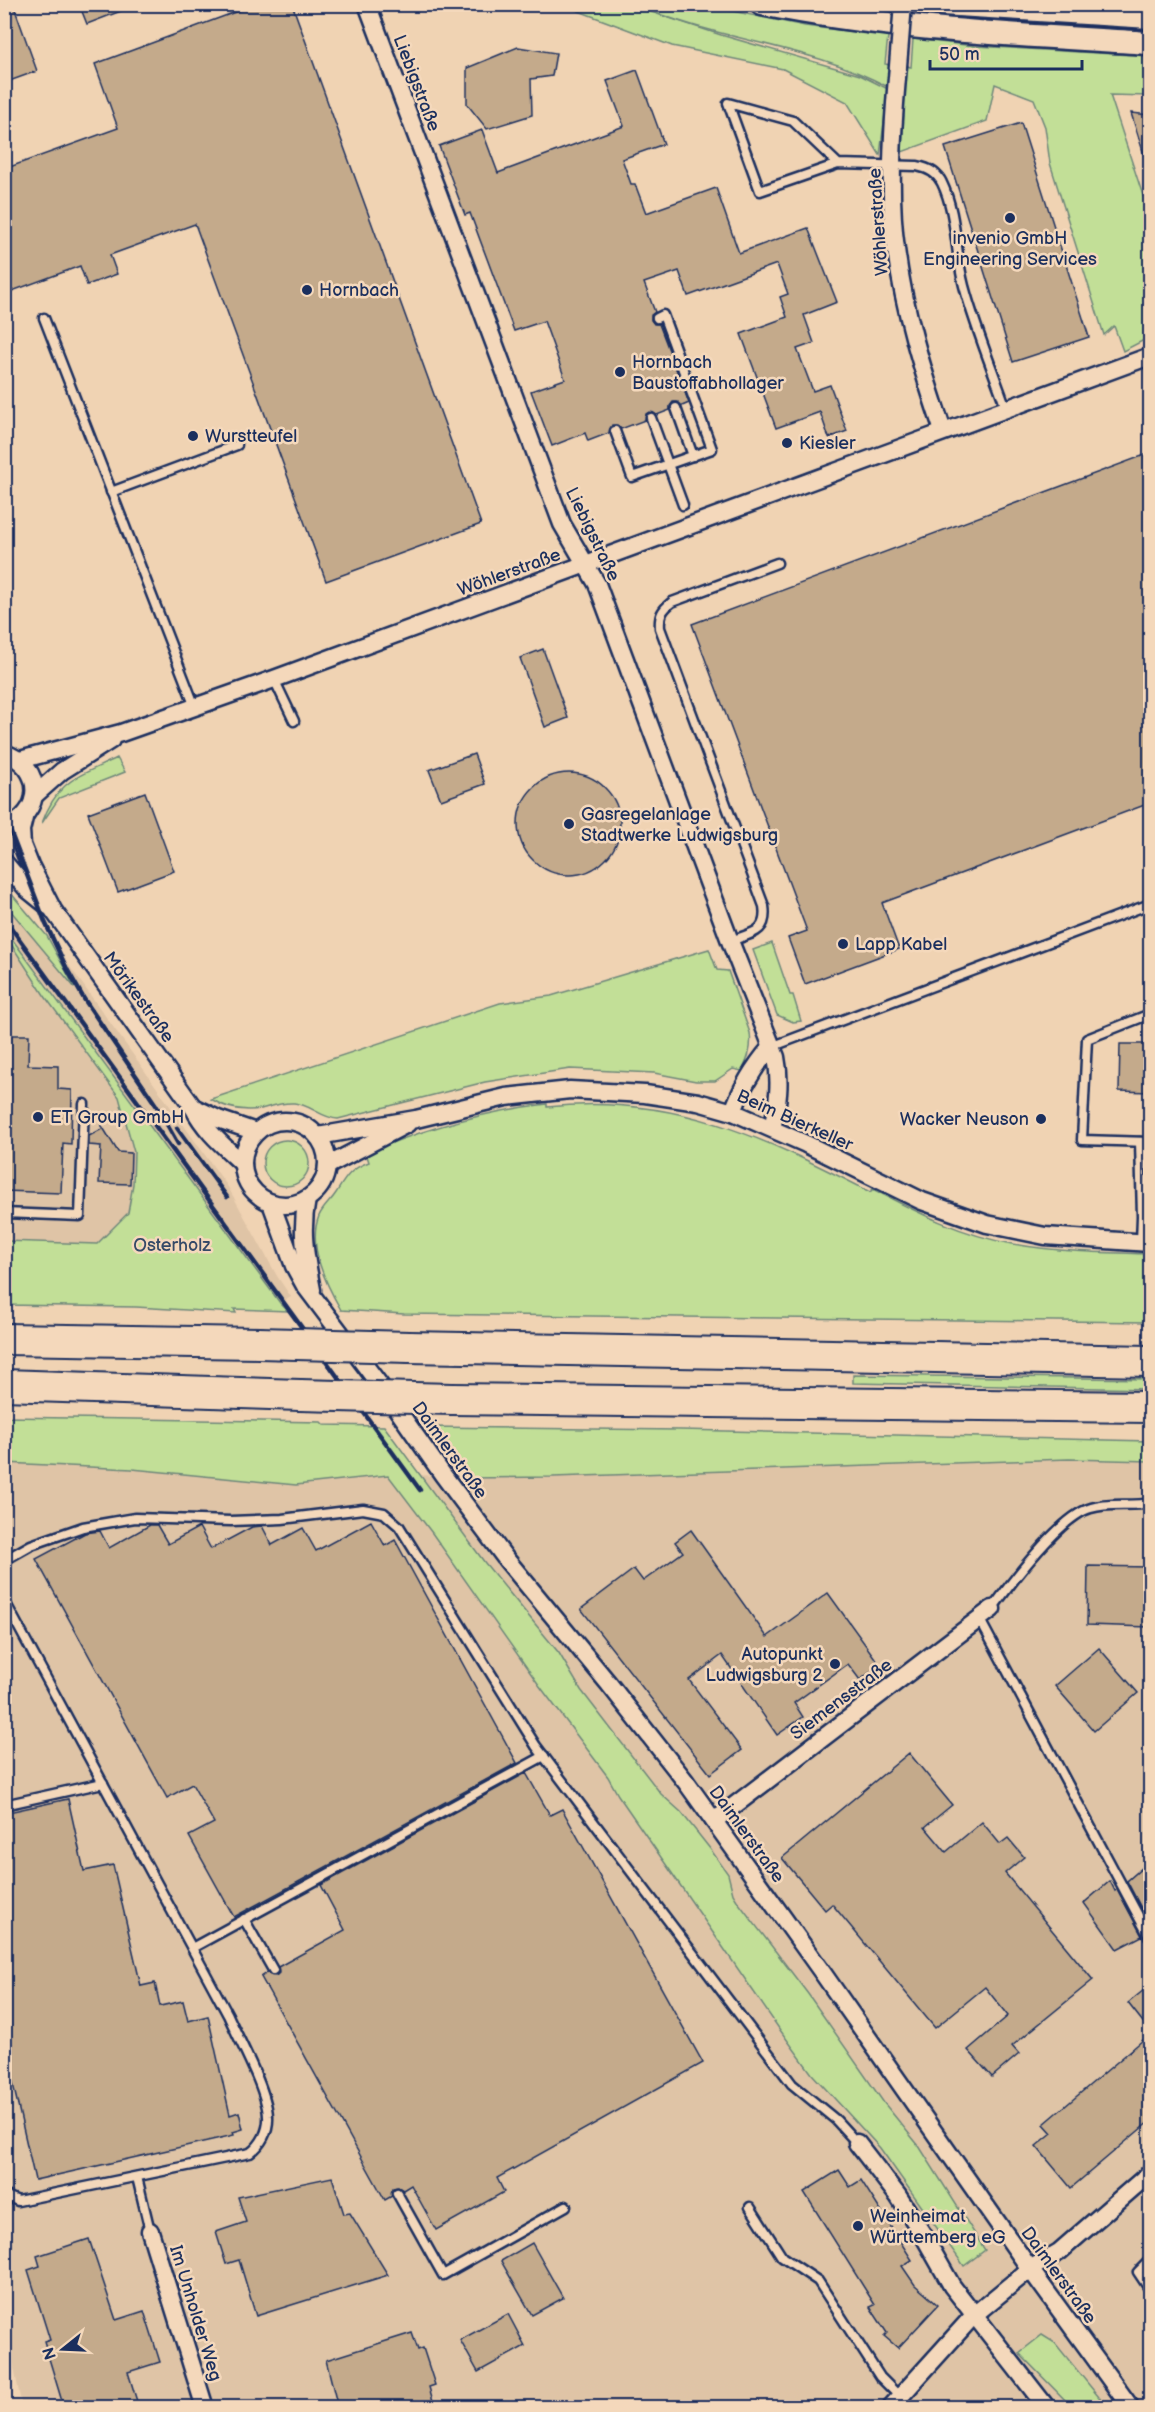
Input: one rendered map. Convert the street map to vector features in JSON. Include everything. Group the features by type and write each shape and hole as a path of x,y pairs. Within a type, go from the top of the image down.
{"highway":[{"path":"4,1339 1150,1361"},
{"path":"4,1385 452,1399 1150,1407"}],"main road":[{"path":"762,4 841,19 947,30 1150,43"},
{"path":"942,4 1150,16"}],"street":[{"name":"Liebigstraße","path":"367,4 562,524 597,584 771,1047 778,1070 779,1088 772,1128"},
{"name":"Wöhlerstraße","path":"903,4 892,166 895,247 903,293 928,387 943,431"},
{"name":"Wöhlerstraße","path":"20,760 121,733 274,679 1150,356"},
{"name":"Wöhlerstraße","path":"35,795 62,771 121,733"},
{"path":"4,753 20,760 29,770 34,782 35,795"},
{"name":"Mörikestraße","path":"35,795 24,818 21,830 22,845 53,910 200,1120 212,1135 243,1164"},
{"path":"4,828 24,818"},
{"name":"Mörikestraße","path":"4,862 27,889 53,910"},
{"path":"733,1112 739,1094 771,1047"},
{"name":"Beim Bierkeller","path":"318,1136 416,1119 506,1097 570,1090 608,1090 669,1097 733,1112 772,1128 922,1201 965,1217 1045,1236 1146,1242"},
{"name":"Mörikestraße","path":"193,1107 218,1119 256,1132"},
{"name":"Beim Bierkeller","path":"327,1166 416,1119"},
{"path":"281,1121 301,1124 318,1136 324,1145 327,1166 321,1185 308,1199 290,1205 271,1203 254,1192 244,1174 243,1164 244,1152 256,1132 267,1124 281,1121"},
{"name":"Daimlerstraße","path":"308,1199 303,1220 303,1245 314,1297"},
{"name":"Daimlerstraße","path":"271,1203 294,1266 314,1297 506,1559 609,1684 714,1821 1030,2269 1131,2408"},
{"name":"Siemensstraße","path":"714,1821 986,1613"},
{"path":"857,2144 898,2196 952,2286 1047,2408"},
{"path":"895,2402 974,2315 1030,2269 1059,2252 1150,2173"},
{"name":"Im Unholder Weg","path":"150,2230 205,2408"}],"lane":[{"path":"838,164 793,121 728,103 760,191 838,164 930,169 941,181 951,209 957,254 965,288 1006,408"},
{"path":"615,431 632,477 712,449 663,315 657,318"},
{"path":"44,318 195,707"},
{"path":"676,408 693,456"},
{"path":"651,418 683,505"},
{"path":"111,492 237,445"},
{"path":"730,941 763,926 766,918 764,906 660,628 660,618 663,609 672,602 777,562"},
{"path":"274,679 294,721"},
{"path":"771,1047 1150,904"},
{"path":"1150,1014 1088,1039 1082,1140 1150,1142"},
{"path":"4,1213 80,1216 84,1104"},
{"path":"1140,1142 1146,1242"},
{"path":"1150,1503 1138,1506 1094,1506 1074,1516 1020,1570 986,1613 1150,1938"},
{"path":"4,1563 8,1558 31,1545 83,1527 135,1518 231,1521 363,1509 384,1513 399,1526 544,1756 792,2084 836,2120 857,2144"},
{"path":"4,1600 228,2014 259,2082 268,2116 259,2146 250,2153 18,2201 4,2195"},
{"path":"192,1947 544,1756"},
{"path":"4,1805 103,1783"},
{"path":"244,1919 273,1970"},
{"path":"136,2176 150,2230"},
{"path":"397,2193 443,2275 566,2206"},
{"path":"750,2207 782,2257 818,2281 895,2402"},
{"path":"1150,2260 1138,2272 1150,2290"}],"shaded area":[{"path":"5,904 73,985 64,966 68,964 228,1187 291,1297 280,1303 5,928"},
{"path":"4,935 44,995 119,1097 134,1152 129,1213 97,1245 5,1241"},
{"path":"1069,1459 1150,1461 1150,2407 22,2407 4,2319 4,1463 132,1469 296,1485 387,1475 466,1478 553,1477"}],"green space":[{"path":"567,5 630,5 721,35 860,75 888,89 880,155 847,102 783,69 672,46"},
{"path":"637,5 703,5 805,26 888,36 885,64 890,65 888,87 828,62 699,27"},
{"path":"913,39 975,46 1150,56 1150,96 1110,95 1150,217 1150,337 1123,351 1114,326 1104,335 1050,163 1045,127 1034,99 995,84 987,121 902,152 906,66 911,67"},
{"path":"117,758 125,772 59,798 42,823 48,808 62,788 80,775"},
{"path":"4,885 47,936 75,988 5,904"},
{"name":"Osterholz","path":"4,928 288,1311 234,1309 236,1313 136,1307 5,1305 5,1241 97,1244 128,1213 133,1184 134,1152 119,1097 44,995 5,935"},
{"path":"772,943 801,1021 793,1022 777,1015 753,950"},
{"path":"709,949 717,970 728,971 750,1033 749,1053 742,1071 733,1069 715,1081 696,1081 654,1073 570,1069 485,1082 338,1119 294,1103 247,1110 235,1109 211,1099 500,1003 551,996"},
{"path":"547,1104 547,1107 592,1104 635,1107 676,1113 715,1124 754,1137 870,1192 873,1189 941,1222 995,1240 1030,1247 1099,1253 1150,1254 1150,1322 404,1314 341,1310 320,1265 315,1240 316,1228 319,1216 346,1178 357,1168 369,1162 366,1153 455,1122 500,1111"},
{"path":"286,1140 302,1147 309,1163 302,1179 286,1186 270,1179 263,1163 270,1147"},
{"path":"853,1375 1150,1379 1150,1389 853,1383"},
{"path":"5,1417 321,1422 324,1425 384,1426 485,1563 559,1653 581,1690 661,1794 681,1812 711,1850 728,1874 733,1894 738,1902 808,1994 884,2103 919,2146 985,2250 964,2266 880,2148 812,2074 618,1795 608,1777 388,1475 296,1485 132,1469 5,1463"},
{"path":"424,1427 681,1430 1150,1441 1150,1461 1069,1459 466,1478 445,1456"},
{"path":"1042,2335 1055,2343 1107,2407 1072,2407 1019,2353"}],"building":[{"path":"4,4 13,4 37,71 4,83"},
{"path":"79,4 134,4 134,6 87,24"},
{"name":"Hornbach","path":"257,4 292,4 481,524 326,581 195,224 110,255 117,274 87,285 80,266 4,294 4,169 118,128 95,64"},
{"path":"518,47 556,53 552,76 531,79 532,115 487,129 467,104 467,68"},
{"path":"637,70 664,144 622,159 631,184 635,184 646,213 716,188 739,253 808,228 837,302 804,315 814,343 797,349 813,391 830,385 847,431 829,438 820,412 776,428 741,334 787,317 780,297 788,294 777,264 688,296 679,271 644,283 655,312 651,315 651,320 654,324 659,324 689,403 682,406 678,402 673,402 670,410 657,415 649,412 645,420 621,429 617,425 612,425 609,433 588,441 585,433 552,446 531,391 565,379 544,321 514,331 470,213 465,215 439,146 482,130 498,173 624,126 607,81"},
{"path":"1131,113 1150,115 1150,163 1147,164"},
{"name":"invenio GmbH Engineering Services","path":"1021,123 1089,337 1013,362 945,147"},
{"path":"1150,453 1150,803 882,903 899,949 805,984 788,938 807,931 692,624"},
{"path":"543,649 568,718 545,727 520,658"},
{"path":"474,754 485,784 441,800 429,770"},
{"name":"Gasregelanlage Stadtwerke Ludwigsburg","path":"569,773 589,777 605,788 616,804 620,824 616,844 605,860 589,871 569,875 549,871 533,860 522,844 518,824 522,804 533,788 549,777"},
{"path":"145,792 174,871 118,892 88,813"},
{"name":"ET Group GmbH","path":"4,1035 29,1035 28,1065 58,1066 58,1089 72,1090 71,1144 63,1143 61,1193 4,1191"},
{"path":"1120,1044 1150,1044 1150,1092 1119,1091"},
{"path":"102,1126 118,1152 131,1153 130,1184 99,1183 101,1146 89,1145 89,1136 102,1129"},
{"path":"371,1521 385,1546 395,1540 517,1763 234,1917 189,1836 214,1823 192,1784 167,1798 36,1559 85,1533 100,1531 109,1548 150,1525 157,1525 168,1544 199,1527 211,1549 252,1527 262,1526 272,1545 303,1528 316,1551"},
{"path":"691,1530 767,1637 828,1593 880,1665 860,1680 848,1664 794,1703 803,1717 777,1735 722,1655 689,1680 742,1750 710,1774 581,1609 634,1569 643,1581 683,1552 675,1542"},
{"path":"1088,1566 1150,1567 1150,1627 1087,1625"},
{"path":"1099,1648 1138,1693 1094,1731 1055,1686"},
{"path":"909,1753 952,1805 925,1827 946,1852 982,1822 1000,1844 1008,1838 1024,1857 1005,1873 1093,1980 1012,2046 1019,2054 992,2077 968,2050 1008,2016 985,1987 935,2028 832,1904 825,1910 782,1858"},
{"path":"526,1773 550,1815 562,1809 703,2063 497,2178 504,2192 436,2230 411,2185 403,2190 398,2187 393,2188 392,2196 385,2200 261,1977 267,1973 276,1976 279,1973 278,1967 345,1930 321,1885"},
{"path":"68,1799 84,1871 113,1865 141,1986 155,1983 160,2006 183,2001 188,2021 208,2016 230,2115 239,2112 243,2129 233,2132 234,2135 35,2180 8,2062 4,2063 4,1813"},
{"path":"1150,1861 1150,1925 1127,1881"},
{"path":"1110,1881 1115,1891 1117,1889 1142,1936 1117,1949 1084,1903"},
{"path":"1150,1985 1150,2031 1128,2003"},
{"path":"1150,2034 1150,2121 1071,2188 1036,2146 1052,2133 1044,2124"},
{"name":"Weinheimat Württemberg eG","path":"839,2170 850,2187 861,2180 912,2260 902,2266 915,2285 938,2305 898,2348 884,2336 887,2333 870,2307 875,2305 804,2192"},
{"path":"332,2177 344,2214 350,2213 388,2275 256,2316 239,2260 226,2264 216,2232 246,2222 238,2197"},
{"path":"89,2239 116,2320 144,2311 160,2362 128,2372 139,2408 64,2408 44,2342 50,2340 28,2270 40,2266 37,2256"},
{"path":"532,2243 563,2298 532,2315 501,2261"},
{"path":"508,2314 525,2346 478,2372 460,2340"},
{"path":"412,2333 418,2350 423,2348 435,2385 429,2387 435,2408 338,2408 326,2360"}],"railway":[{"path":"4,815 45,922 67,969 84,999 156,1105 178,1144"},
{"path":"4,918 420,1490"},
{"path":"177,1128 227,1197"}],"place":[{"name":"invenio GmbH Engineering Services","path":"1010,218"},
{"name":"Hornbach","path":"307,290"},
{"name":"Hornbach Baustoffabhollager","path":"620,372"},
{"name":"Wurstteufel","path":"193,436"},
{"name":"Kiesler","path":"787,443"},
{"name":"Gasregelanlage Stadtwerke Ludwigsburg","path":"569,824"},
{"name":"Lapp Kabel","path":"843,944"},
{"name":"ET Group GmbH","path":"38,1117"},
{"name":"Wacker Neuson","path":"1041,1119"},
{"name":"Autopunkt Ludwigsburg 2","path":"835,1664"},
{"name":"Weinheimat Württemberg eG","path":"858,2226"}]}
